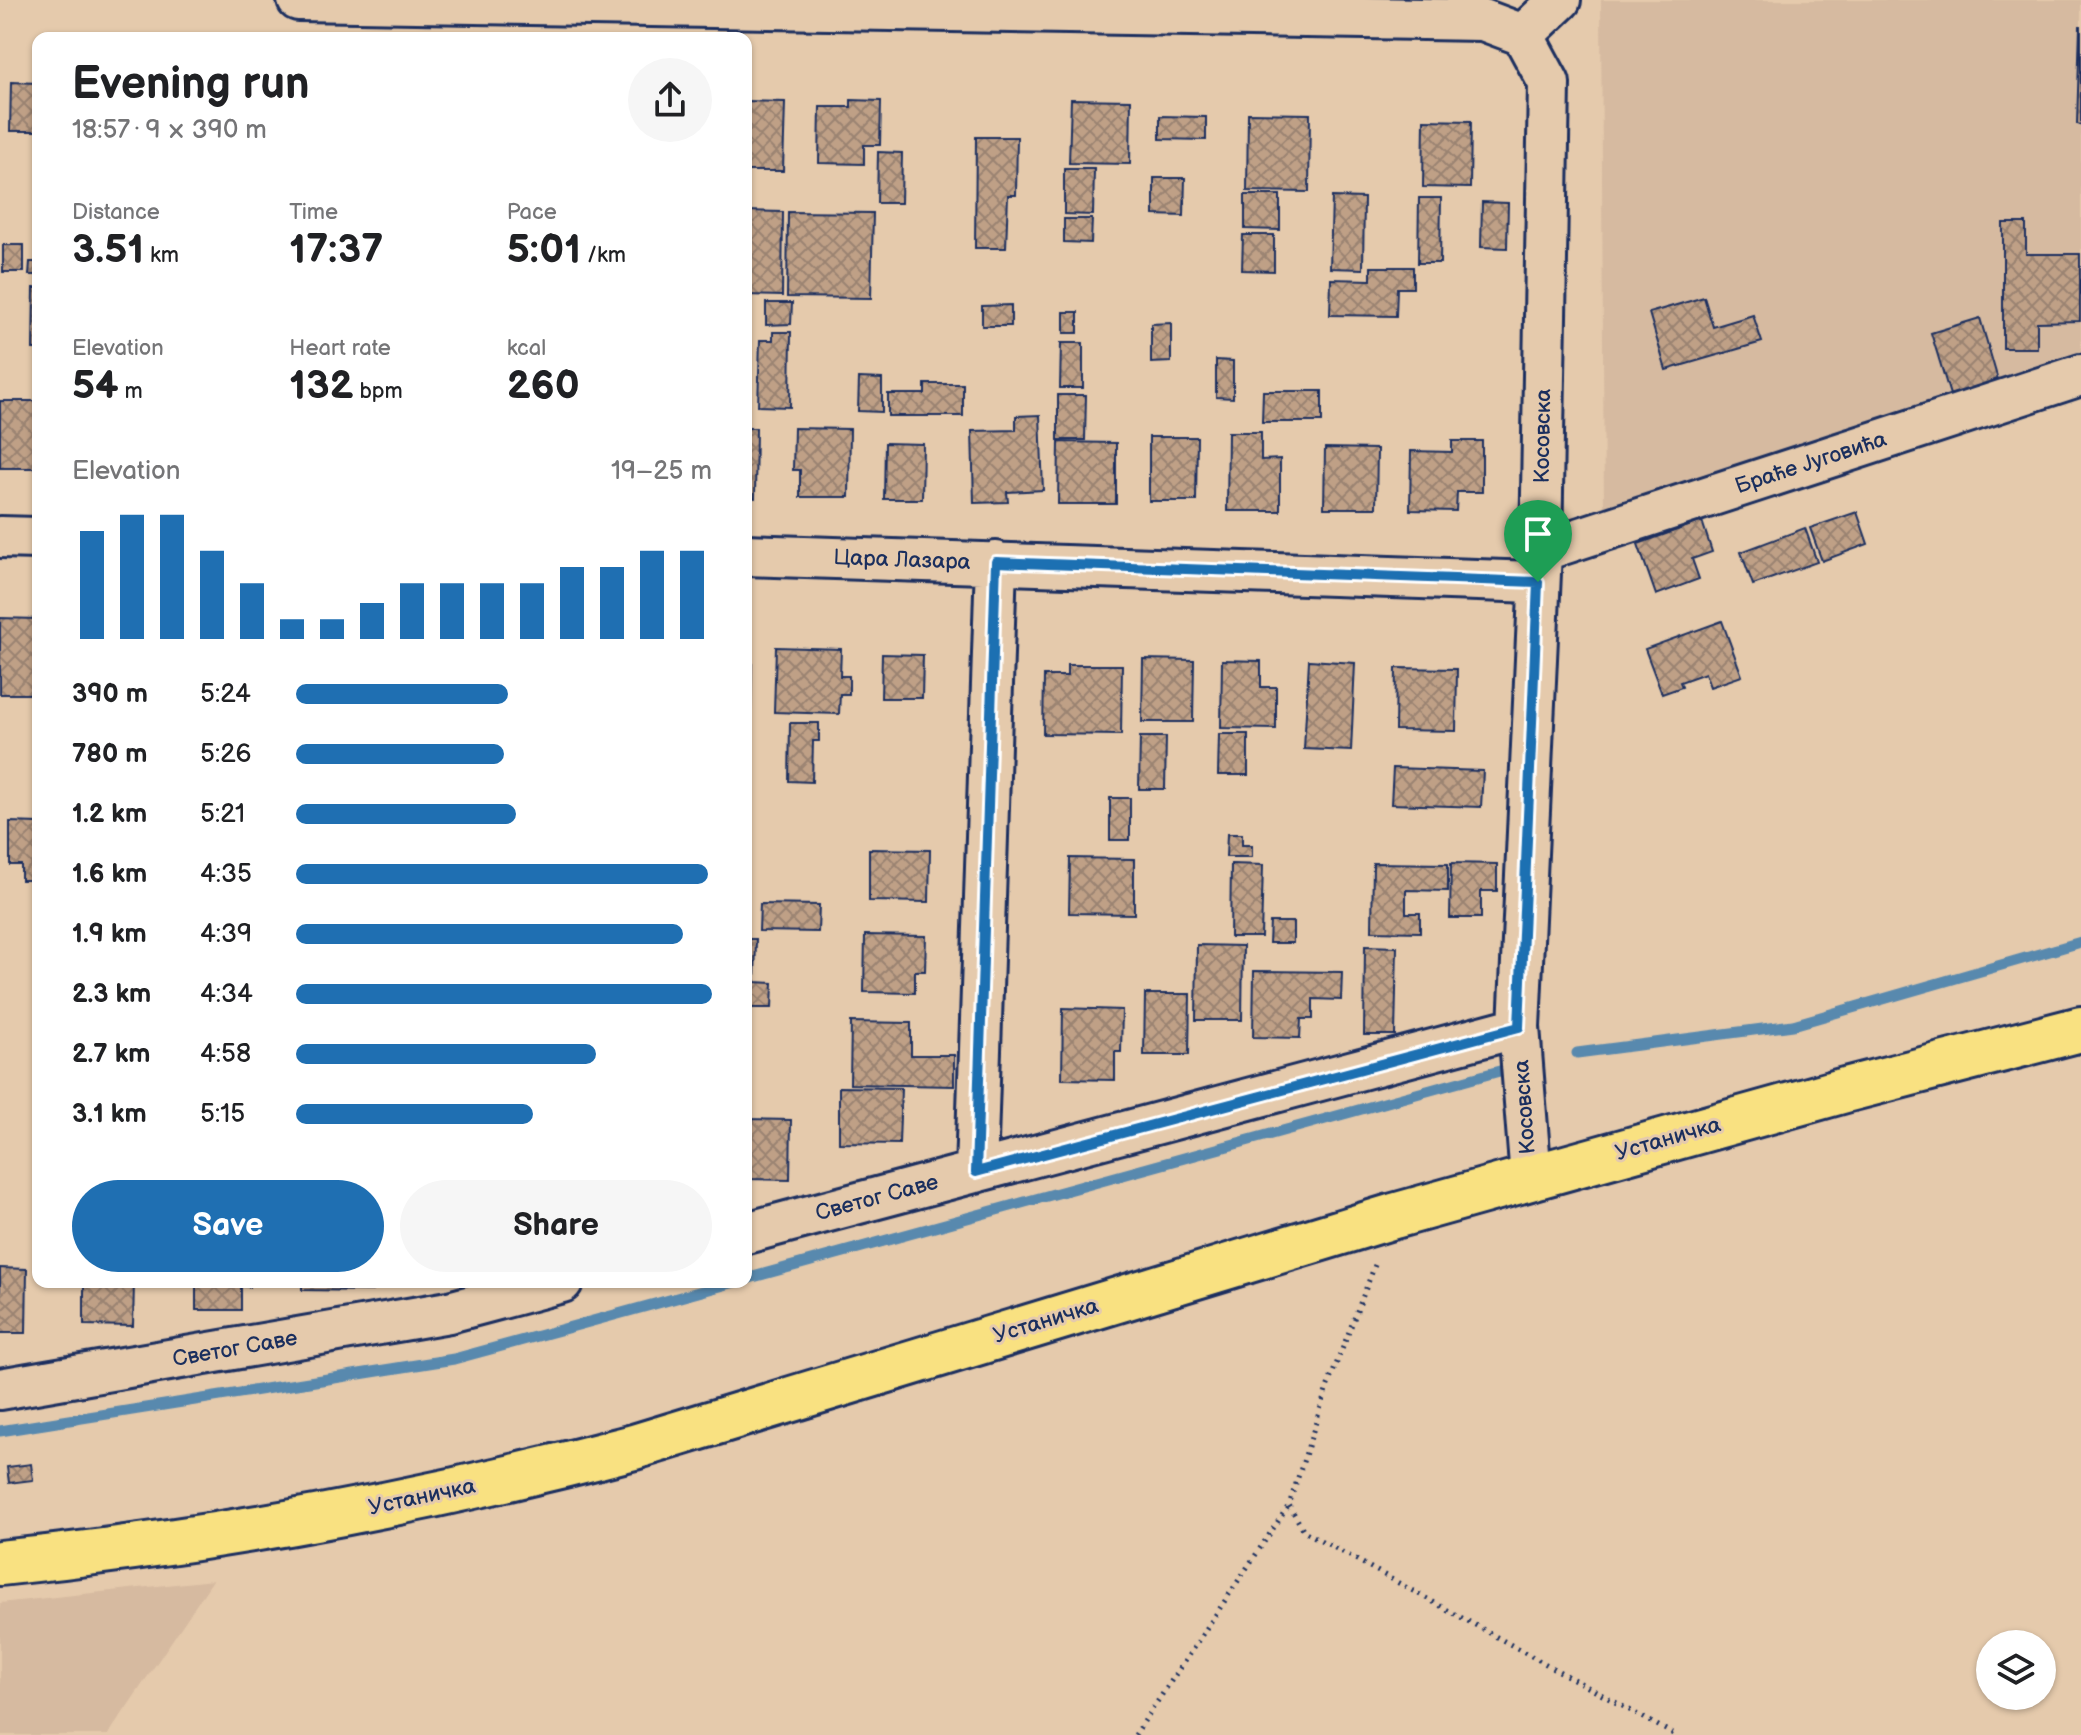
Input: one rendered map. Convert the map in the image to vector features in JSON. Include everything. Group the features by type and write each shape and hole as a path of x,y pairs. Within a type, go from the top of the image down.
{"main road":[{"name":"Устаничка","path":"0,1563 200,1539 451,1493 543,1471 634,1447 1394,1216 1845,1090 2081,1029"}],"street":[{"path":"298,0 1016,7 1483,20 1523,35 1560,0"},
{"name":"Косовска","path":"1523,35 1549,83 1539,567 1519,1027 1531,1178"},
{"name":"Браће Југовића","path":"1539,567 2081,375"},
{"path":"0,537 32,538"},
{"name":"Цара Лазара","path":"752,555 996,562 1539,567"},
{"path":"976,1172 996,562"},
{"name":"Светог Саве","path":"752,1231 1519,1027"},
{"name":"Светог Саве","path":"0,1389 449,1297 517,1288"}],"path":[{"path":"1135,1735 1289,1505 1327,1388 1394,1216"},
{"path":"1289,1505 1304,1531 1675,1735"}],"shaded area":[{"path":"1601,0 2081,0 2081,359 1604,520"},
{"path":"213,1580 108,1735 0,1735 0,1603"}],"building":[{"path":"2081,26 2081,125 2077,124"},
{"path":"11,82 32,83 32,131 10,131"},
{"path":"1071,99 1131,100 1130,164 1069,163"},
{"path":"851,100 881,101 880,145 864,145 864,164 819,163 820,107 851,107"},
{"path":"752,101 785,102 783,171 752,171"},
{"path":"1248,113 1310,114 1309,192 1247,191"},
{"path":"1160,116 1206,117 1206,140 1160,139"},
{"path":"1424,120 1471,121 1470,188 1423,187"},
{"path":"976,137 1017,137 1016,195 1008,195 1006,248 975,248"},
{"path":"878,152 902,153 901,203 877,203"},
{"path":"1064,169 1094,169 1093,215 1064,214"},
{"path":"1154,178 1185,178 1184,216 1154,215"},
{"path":"1245,195 1280,195 1280,230 1245,229"},
{"path":"1332,197 1364,198 1363,269 1330,268"},
{"path":"1419,198 1441,198 1440,263 1418,263"},
{"path":"1482,202 1508,203 1507,248 1481,247"},
{"path":"752,211 783,212 782,296 752,295"},
{"path":"788,212 873,213 871,298 787,297"},
{"path":"1064,219 1092,219 1091,243 1064,242"},
{"path":"2003,223 2026,223 2026,254 2080,254 2080,321 2037,322 2037,348 2003,348"},
{"path":"1243,235 1274,235 1274,271 1242,270"},
{"path":"3,245 24,245 24,272 3,272"},
{"path":"1371,267 1413,267 1413,288 1397,288 1396,316 1330,315 1331,279 1371,280"},
{"path":"1704,297 1713,327 1753,315 1762,342 1666,370 1649,313"},
{"path":"766,303 792,303 791,324 766,325"},
{"path":"1011,305 1011,326 982,326 982,306"},
{"path":"1064,312 1078,312 1078,333 1064,333"},
{"path":"1980,318 1998,380 1950,395 1931,333"},
{"path":"1171,323 1171,362 1151,363 1151,324"},
{"path":"773,332 791,332 790,407 758,406 760,340 773,340"},
{"path":"1061,343 1083,343 1083,388 1060,388"},
{"path":"1216,360 1233,361 1233,398 1216,397"},
{"path":"859,378 882,379 882,412 858,411"},
{"path":"925,384 963,384 963,416 888,416 888,394 925,394"},
{"path":"1263,391 1322,391 1322,422 1262,422"},
{"path":"1058,395 1086,395 1085,440 1058,440"},
{"path":"0,401 32,401 32,468 0,468"},
{"path":"1040,415 1043,490 1007,492 1008,502 974,503 972,431 1016,430 1016,416"},
{"path":"752,428 756,428 755,498 752,498"},
{"path":"794,428 850,429 849,497 800,497 800,470 793,470"},
{"path":"1228,432 1261,432 1261,460 1280,459 1280,511 1227,511"},
{"path":"1149,437 1197,437 1196,501 1149,501"},
{"path":"1452,441 1482,441 1482,492 1457,492 1456,511 1410,510 1411,451 1452,452"},
{"path":"1059,442 1116,443 1116,504 1058,504"},
{"path":"885,443 923,444 922,499 884,499"},
{"path":"1325,448 1377,449 1376,508 1324,508"},
{"path":"1857,512 1868,544 1822,561 1810,528"},
{"path":"1702,521 1712,552 1692,559 1699,579 1656,595 1638,544"},
{"path":"1805,528 1817,562 1753,585 1741,552"},
{"path":"0,618 32,619 32,694 0,694"},
{"path":"1722,621 1742,676 1710,687 1705,673 1680,682 1682,687 1662,694 1645,649"},
{"path":"776,647 841,649 840,676 849,676 849,694 840,694 839,714 774,712"},
{"path":"882,654 923,655 922,698 881,698"},
{"path":"1143,659 1194,660 1193,722 1142,722"},
{"path":"1222,660 1261,661 1261,687 1276,687 1276,729 1221,728"},
{"path":"1309,660 1355,663 1351,751 1304,749"},
{"path":"1067,665 1122,665 1121,735 1043,734 1044,676 1067,676"},
{"path":"1396,668 1457,669 1456,731 1395,730"},
{"path":"790,723 819,723 819,741 813,741 812,782 789,781"},
{"path":"1219,734 1248,734 1248,775 1218,775"},
{"path":"1140,737 1166,737 1165,789 1139,789"},
{"path":"1393,768 1483,771 1481,807 1391,804"},
{"path":"1110,798 1130,798 1130,840 1110,840"},
{"path":"10,822 32,823 32,880 21,880 21,865 10,865"},
{"path":"1227,834 1242,834 1242,845 1252,845 1252,857 1226,857"},
{"path":"869,849 930,850 929,902 869,901"},
{"path":"1070,858 1134,859 1134,914 1069,913"},
{"path":"1373,863 1448,864 1448,891 1406,890 1406,913 1420,913 1420,932 1372,931"},
{"path":"1451,863 1497,864 1497,891 1481,891 1481,918 1450,918"},
{"path":"1231,864 1263,865 1261,937 1230,937"},
{"path":"760,904 819,905 818,932 759,931"},
{"path":"1270,922 1293,922 1293,943 1269,943"},
{"path":"865,935 926,936 925,971 915,971 915,993 864,992"},
{"path":"752,939 756,939 755,982 773,983 772,1008 752,1008"},
{"path":"1197,945 1243,946 1242,1020 1196,1020"},
{"path":"1365,946 1397,947 1395,1035 1364,1035"},
{"path":"1254,971 1342,972 1341,1000 1313,999 1313,1019 1301,1019 1300,1038 1253,1037"},
{"path":"1145,994 1190,994 1189,1055 1144,1055"},
{"path":"1063,1008 1122,1010 1121,1052 1115,1052 1115,1080 1062,1079"},
{"path":"851,1022 911,1023 911,1055 954,1055 954,1086 850,1084"},
{"path":"839,1087 901,1088 899,1144 839,1143"},
{"path":"752,1119 791,1120 790,1180 752,1179"},
{"path":"0,1268 27,1269 26,1333 0,1333"},
{"path":"84,1288 134,1288 133,1326 84,1325"},
{"path":"196,1288 241,1288 241,1310 196,1310"},
{"path":"302,1288 372,1288 372,1291"},
{"path":"31,1464 33,1480 9,1483 7,1467"}],"waterway":[{"path":"1577,1053 1793,1025 2081,942"},
{"path":"752,1277 1514,1067"},
{"path":"0,1431 454,1359 713,1288"}],"route":[{"path":"996,562 1538,582 1519,1027 976,1172 996,562"}]}
